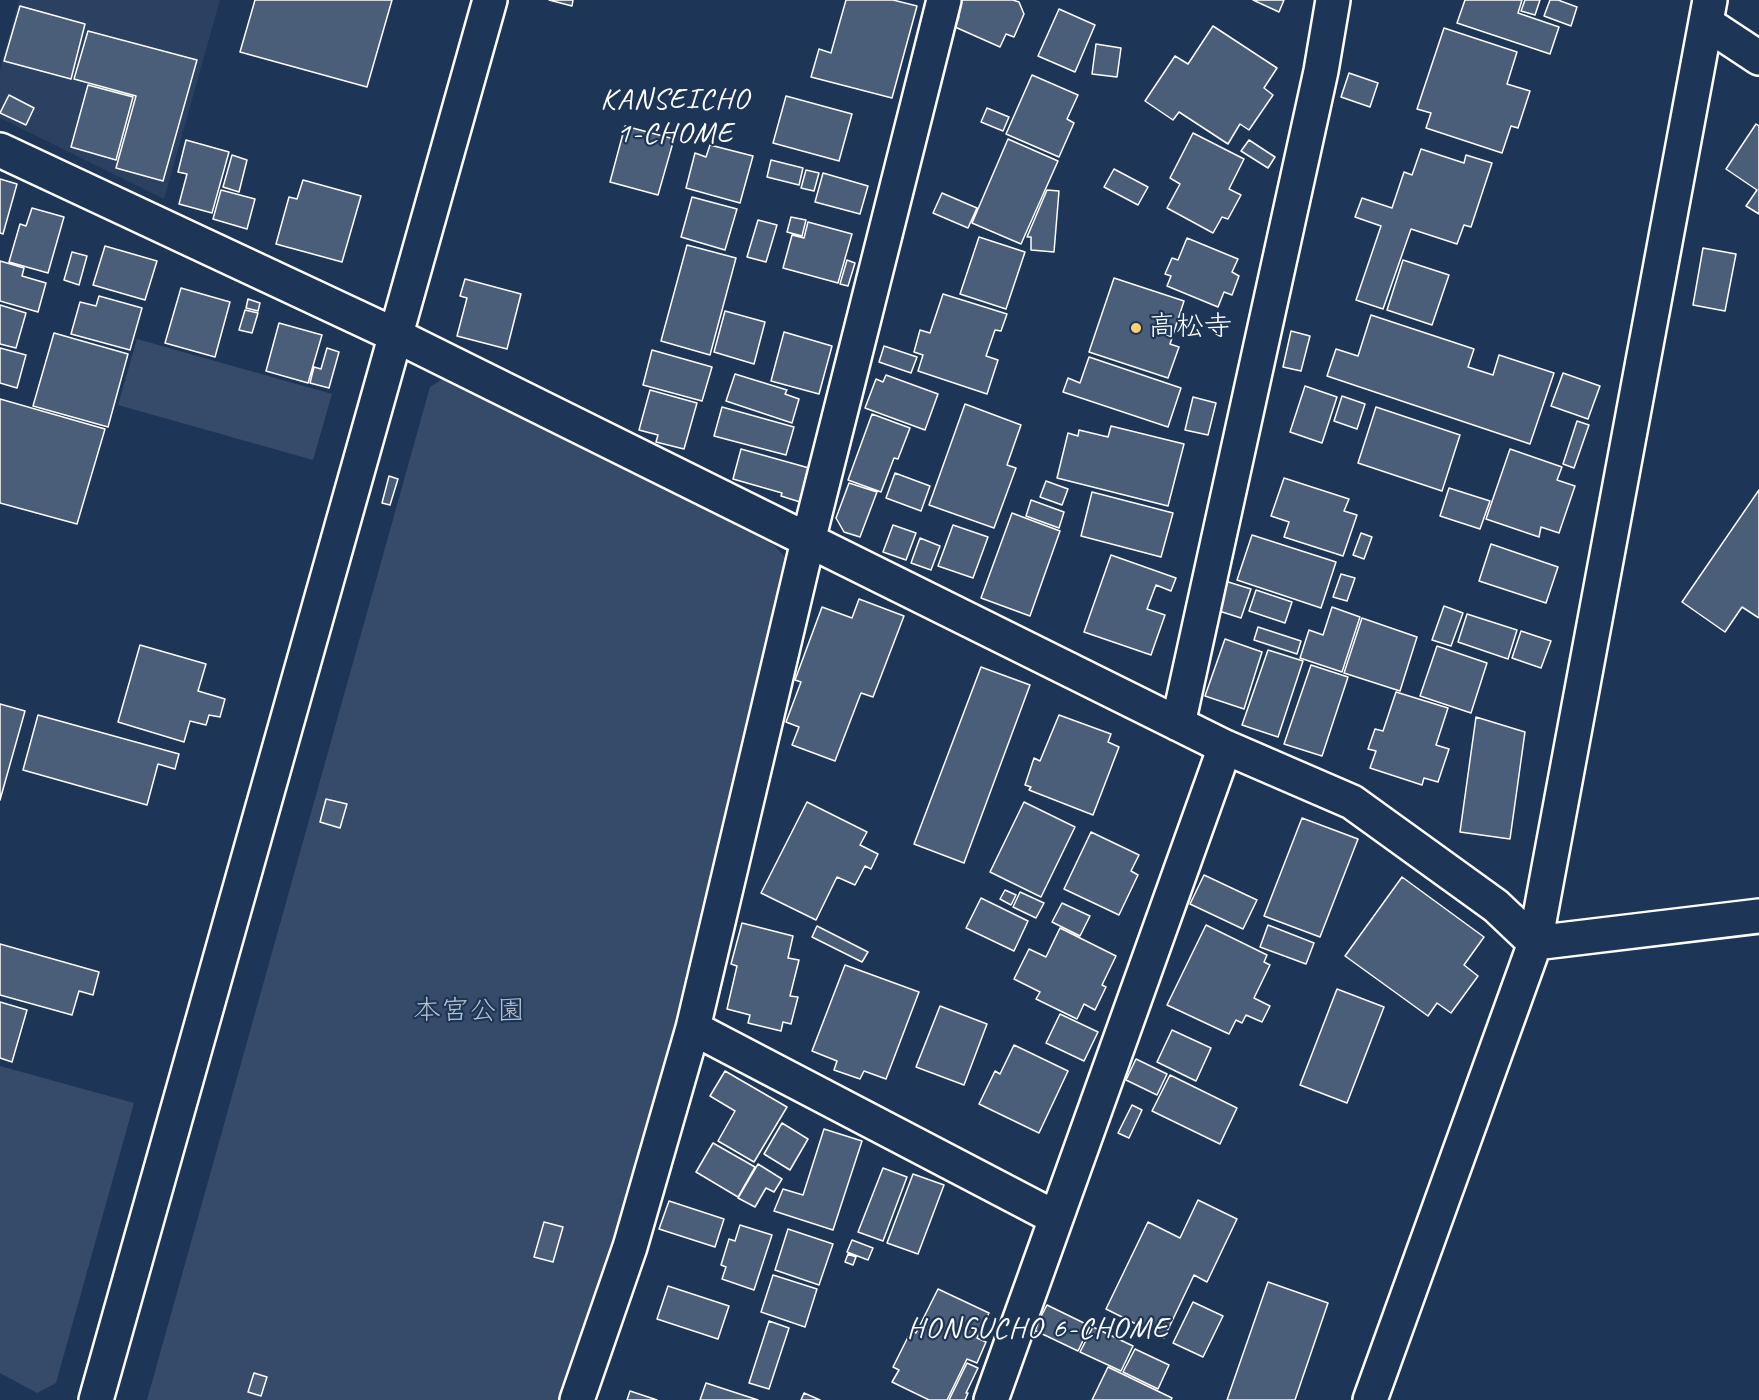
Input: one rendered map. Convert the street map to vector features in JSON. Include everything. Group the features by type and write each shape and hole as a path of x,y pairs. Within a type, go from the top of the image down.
{"street":[{"path":"96,1400 490,0"},
{"path":"577,1400 630,1247 693,1028 808,542 944,0"},
{"path":"1178,724 1321,71 1333,0"},
{"path":"1708,11 1759,58"},
{"path":"1370,1400 1535,943 1708,11"},
{"path":"0,150 395,335 1225,747 1352,802 1496,906 1535,943"},
{"path":"991,1400 1225,747"},
{"path":"1535,943 1759,916"},
{"path":"693,1028 1056,1218"}],"shaded area":[{"path":"19,0 220,0 164,199 0,118 0,70"}],"green space":[{"path":"137,339 332,394 313,460 118,405"},
{"name":"本宮公園","path":"444,378 774,545 790,563 676,1016 674,1046 612,1249 560,1400 147,1400 430,387"},
{"path":"0,1066 134,1103 56,1383 37,1393 0,1373"}],"building":[{"path":"255,0 392,0 367,87 240,52"},
{"path":"549,0 573,0 572,6"},
{"path":"846,0 893,0 917,6 892,98 811,77 819,49 831,53"},
{"path":"960,0 1013,0 1019,2 1024,14 1014,37 1006,34 1000,47 955,27 959,17 953,15"},
{"path":"1253,0 1284,0 1279,12"},
{"path":"1465,0 1522,0 1518,13 1559,27 1550,54 1457,23"},
{"path":"1525,0 1540,0 1535,15 1521,11"},
{"path":"1550,0 1558,0 1577,7 1571,26 1544,16"},
{"path":"20,6 85,24 71,79 4,61"},
{"path":"1059,9 1095,25 1075,72 1038,56"},
{"path":"1213,26 1277,68 1264,88 1273,95 1249,130 1240,124 1228,144 1179,112 1173,120 1145,101 1175,56 1188,64"},
{"path":"1444,28 1517,52 1507,84 1530,91 1518,128 1511,126 1502,153 1426,128 1431,113 1417,109"},
{"path":"88,31 197,60 163,181 116,168 136,96 74,79"},
{"path":"1096,44 1121,48 1117,77 1092,74"},
{"path":"1349,73 1378,83 1370,107 1341,97"},
{"path":"1032,75 1078,95 1067,119 1074,123 1059,157 1006,134"},
{"path":"88,85 133,97 116,160 71,147"},
{"path":"9,95 34,108 26,125 0,113"},
{"path":"786,96 852,114 839,161 773,143"},
{"path":"987,108 1009,117 1003,131 981,122"},
{"path":"1756,124 1759,126 1759,214 1746,206 1757,190 1726,169"},
{"path":"625,126 674,139 658,195 610,182"},
{"path":"1193,133 1244,159 1229,189 1241,195 1228,219 1222,217 1213,233 1167,208 1180,184 1170,178"},
{"path":"1008,139 1058,161 1021,244 972,223"},
{"path":"186,140 229,152 212,213 179,204 187,174 178,172"},
{"path":"1249,140 1275,157 1268,168 1241,151"},
{"path":"710,145 753,156 740,203 686,188 695,153 706,157"},
{"path":"1421,149 1464,163 1466,155 1492,163 1471,227 1464,225 1457,244 1411,229 1383,309 1356,300 1381,226 1355,217 1362,198 1392,208 1404,172 1412,175"},
{"path":"232,155 247,160 239,192 223,187"},
{"path":"771,160 803,168 799,185 767,177"},
{"path":"1114,169 1148,187 1138,205 1104,187"},
{"path":"806,170 819,173 814,191 801,188"},
{"path":"823,173 868,186 860,214 815,202"},
{"path":"0,179 17,184 3,234 0,233"},
{"path":"303,180 361,196 342,262 276,244 289,197 297,199"},
{"path":"221,190 255,199 247,229 213,219"},
{"path":"1047,190 1059,191 1054,252 1031,250 1031,237 1027,237"},
{"path":"942,193 977,208 968,228 933,213"},
{"path":"692,197 737,209 725,250 681,237"},
{"path":"32,208 64,217 48,273 9,262 20,224 26,226"},
{"path":"791,217 806,220 802,236 787,232"},
{"path":"758,220 777,225 766,262 747,257"},
{"path":"808,222 852,234 838,283 783,268 792,235 804,238"},
{"path":"979,237 1025,252 1006,309 960,294"},
{"path":"1187,238 1238,259 1232,272 1239,276 1232,295 1224,292 1218,307 1167,286 1171,276 1165,274 1172,258 1178,260"},
{"path":"687,245 736,258 710,355 661,341"},
{"path":"105,246 157,261 145,300 93,285"},
{"path":"1703,248 1736,254 1725,311 1693,305"},
{"path":"72,252 87,256 79,285 64,280"},
{"path":"847,260 855,263 848,286 840,284"},
{"path":"1403,260 1449,275 1432,325 1387,310"},
{"path":"0,261 24,268 22,276 46,283 38,312 0,301"},
{"path":"1114,278 1184,301 1170,344 1179,347 1168,378 1089,352"},
{"path":"465,279 521,294 507,349 457,336 467,298 460,296"},
{"path":"181,288 230,302 215,357 165,343"},
{"path":"943,294 1007,314 1001,331 995,330 986,356 998,360 987,394 918,371 923,355 914,352 920,330 930,333"},
{"path":"99,296 142,308 130,350 71,334 80,302 96,306"},
{"path":"248,299 260,303 258,311 246,308"},
{"path":"0,305 26,313 16,348 0,344"},
{"path":"245,310 258,313 252,333 239,330"},
{"path":"725,311 765,322 754,364 714,352"},
{"path":"1371,315 1474,349 1468,367 1493,375 1499,355 1554,373 1530,444 1327,376 1336,349 1358,356"},
{"path":"279,323 322,335 308,383 266,371"},
{"path":"1291,331 1310,336 1301,371 1283,367"},
{"path":"784,332 832,346 819,394 771,381"},
{"path":"54,333 128,354 108,427 33,406"},
{"path":"884,346 917,357 911,373 879,362"},
{"path":"0,348 26,355 17,388 0,383"},
{"path":"327,348 339,352 329,388 310,383 314,367 321,369"},
{"path":"652,350 712,367 702,401 643,385"},
{"path":"1089,357 1181,388 1168,427 1063,392 1068,378 1080,383"},
{"path":"1563,373 1600,386 1588,419 1551,406"},
{"path":"735,374 787,390 785,394 799,399 792,423 726,401"},
{"path":"886,375 938,394 925,430 865,408 876,379 883,382"},
{"path":"1305,386 1337,397 1322,443 1290,432"},
{"path":"650,390 697,403 684,449 656,442 658,435 639,430"},
{"path":"1342,396 1365,404 1357,429 1334,421"},
{"path":"1193,397 1216,403 1208,435 1185,430"},
{"path":"0,399 105,429 77,524 0,503"},
{"path":"965,404 1021,425 1007,465 1016,468 994,528 929,505"},
{"path":"722,407 794,427 786,455 714,436"},
{"path":"1376,407 1460,435 1442,491 1358,463"},
{"path":"872,414 910,428 898,459 894,458 881,492 848,480"},
{"path":"1577,421 1589,425 1574,468 1563,464"},
{"path":"1111,426 1184,444 1168,506 1057,478 1068,433 1078,436 1079,430 1108,437"},
{"path":"741,449 809,468 800,502 781,496 782,493 733,479"},
{"path":"1510,449 1562,467 1557,480 1575,486 1559,533 1541,527 1539,537 1486,519"},
{"path":"895,473 930,486 921,511 886,498"},
{"path":"389,476 398,479 390,505 382,503"},
{"path":"1284,478 1349,499 1344,511 1357,515 1343,556 1284,537 1289,522 1271,516"},
{"path":"1046,481 1068,489 1062,505 1040,497"},
{"path":"849,483 877,492 860,537 844,532 836,518"},
{"path":"1449,488 1490,501 1480,529 1440,516"},
{"path":"1759,490 1759,618 1742,607 1725,632 1682,602"},
{"path":"1092,492 1173,513 1161,557 1081,536"},
{"path":"1031,500 1064,512 1059,528 1026,516"},
{"path":"1012,513 1060,531 1030,616 981,598"},
{"path":"893,525 916,533 906,560 883,552"},
{"path":"953,525 988,537 973,578 938,566"},
{"path":"1361,533 1372,537 1364,559 1353,555"},
{"path":"1252,535 1336,562 1321,608 1237,580"},
{"path":"920,538 940,546 931,570 911,563"},
{"path":"1491,544 1558,567 1546,603 1479,581"},
{"path":"1111,555 1176,578 1171,591 1156,585 1147,609 1165,615 1151,655 1084,632"},
{"path":"1341,574 1355,578 1347,601 1333,597"},
{"path":"1225,581 1251,589 1241,618 1216,610"},
{"path":"1256,590 1292,602 1285,623 1249,611"},
{"path":"859,599 904,616 873,697 861,693 835,761 792,745 799,727 786,722 801,682 795,680 822,607 852,618"},
{"path":"1444,606 1463,613 1451,646 1432,640"},
{"path":"1332,607 1360,617 1342,672 1300,658 1309,630 1323,635"},
{"path":"1467,614 1517,630 1508,659 1458,642"},
{"path":"1362,618 1417,637 1400,691 1344,673"},
{"path":"1258,627 1301,641 1297,654 1254,640"},
{"path":"1521,631 1551,641 1541,668 1512,658"},
{"path":"1225,639 1262,652 1244,709 1205,696"},
{"path":"140,645 206,664 198,691 225,699 220,717 209,715 206,725 190,721 184,742 118,722"},
{"path":"1437,646 1487,663 1471,713 1420,696"},
{"path":"1268,650 1303,661 1278,737 1242,725"},
{"path":"1311,665 1348,677 1322,756 1284,744"},
{"path":"981,667 1030,685 964,863 914,844"},
{"path":"1396,692 1448,708 1436,745 1449,749 1438,782 1424,778 1422,785 1370,768 1376,751 1368,749 1375,729 1383,731"},
{"path":"0,704 25,711 0,800"},
{"path":"38,715 179,754 175,769 158,764 147,805 23,770"},
{"path":"1059,715 1111,734 1108,742 1119,747 1093,815 1029,790 1031,787 1025,785 1034,758 1040,761"},
{"path":"1476,717 1525,732 1510,839 1460,832"},
{"path":"326,799 347,804 340,828 320,822"},
{"path":"807,802 867,832 860,845 878,854 871,869 865,866 855,885 837,877 816,920 761,893"},
{"path":"1024,802 1075,827 1041,897 990,872"},
{"path":"1302,818 1358,839 1320,937 1264,916"},
{"path":"1091,832 1139,855 1131,871 1138,875 1119,915 1064,889"},
{"path":"1204,875 1257,900 1243,929 1190,904"},
{"path":"1402,877 1484,937 1464,965 1478,976 1451,1013 1437,1003 1428,1016 1345,956"},
{"path":"1005,890 1016,895 1011,905 1000,899"},
{"path":"1020,892 1044,903 1036,918 1013,907"},
{"path":"981,898 1028,921 1014,951 966,928"},
{"path":"1062,903 1090,916 1080,936 1052,922"},
{"path":"742,923 793,936 788,958 799,960 790,996 798,997 791,1024 783,1022 781,1031 748,1023 750,1015 727,1009 737,966 731,964"},
{"path":"1206,925 1267,955 1264,962 1270,965 1254,998 1270,1006 1262,1022 1246,1015 1242,1023 1236,1020 1229,1034 1167,1005"},
{"path":"1268,925 1314,943 1306,964 1260,947"},
{"path":"817,926 868,952 862,962 812,937"},
{"path":"1060,928 1116,956 1102,985 1106,987 1095,1010 1084,1004 1077,1019 1036,999 1040,992 1014,979 1029,949 1046,957"},
{"path":"0,944 99,972 93,995 79,991 72,1015 0,995"},
{"path":"845,965 919,992 886,1079 864,1071 860,1079 834,1070 837,1061 812,1051"},
{"path":"1337,989 1384,1007 1347,1103 1300,1085"},
{"path":"0,1002 27,1010 12,1062 0,1058"},
{"path":"940,1006 987,1024 964,1085 916,1067"},
{"path":"1060,1014 1098,1032 1084,1061 1046,1043"},
{"path":"1172,1030 1211,1048 1196,1081 1157,1062"},
{"path":"1014,1045 1068,1071 1039,1133 979,1104 995,1071 1000,1074"},
{"path":"1136,1059 1167,1074 1157,1095 1126,1080"},
{"path":"725,1071 787,1107 754,1162 718,1141 735,1111 710,1096"},
{"path":"1170,1075 1237,1108 1220,1144 1152,1111"},
{"path":"1132,1105 1142,1110 1129,1138 1118,1133"},
{"path":"782,1123 808,1139 790,1170 764,1154"},
{"path":"824,1129 862,1141 833,1230 774,1211 783,1189 803,1195"},
{"path":"713,1143 755,1167 738,1197 696,1172"},
{"path":"758,1164 782,1179 774,1192 766,1188 755,1207 738,1198"},
{"path":"883,1168 907,1177 883,1241 858,1232"},
{"path":"913,1174 944,1185 918,1254 887,1243"},
{"path":"1198,1200 1237,1219 1207,1282 1194,1275 1164,1338 1106,1309 1148,1222 1180,1238"},
{"path":"669,1201 724,1219 715,1247 659,1229"},
{"path":"544,1222 563,1227 553,1262 534,1257"},
{"path":"740,1225 772,1235 754,1290 722,1279 726,1267 721,1265 729,1239 735,1241"},
{"path":"788,1229 833,1244 819,1285 775,1270"},
{"path":"852,1240 873,1248 868,1260 847,1252"},
{"path":"848,1254 856,1257 853,1265 845,1262"},
{"path":"773,1275 817,1289 805,1327 761,1312"},
{"path":"1268,1282 1328,1303 1295,1400 1227,1400"},
{"path":"668,1286 729,1306 718,1339 657,1319"},
{"path":"938,1289 989,1313 977,1338 986,1342 977,1363 967,1359 947,1400 929,1400 892,1382 899,1370 893,1367 911,1331 916,1333"},
{"path":"1193,1302 1223,1316 1203,1357 1173,1343"},
{"path":"1047,1305 1090,1326 1078,1351 1034,1330"},
{"path":"769,1321 789,1328 769,1389 749,1383"},
{"path":"1093,1327 1133,1346 1121,1371 1080,1352"},
{"path":"1135,1349 1169,1365 1158,1389 1123,1372"},
{"path":"967,1363 978,1368 965,1400 949,1400"},
{"path":"1108,1367 1172,1398 1171,1400 1092,1400"},
{"path":"254,1373 267,1377 261,1396 248,1392"},
{"path":"706,1383 758,1400 700,1400"},
{"path":"630,1391 657,1400 627,1400"},
{"path":"804,1393 820,1400 801,1400"}],"place":[{"name":"高松寺","path":"1136,328"}],"district":[{"name":"KANSEICHO 1-CHOME","path":"675,117"},
{"name":"HONGUCHO 6-CHOME","path":"1038,1329"}]}
